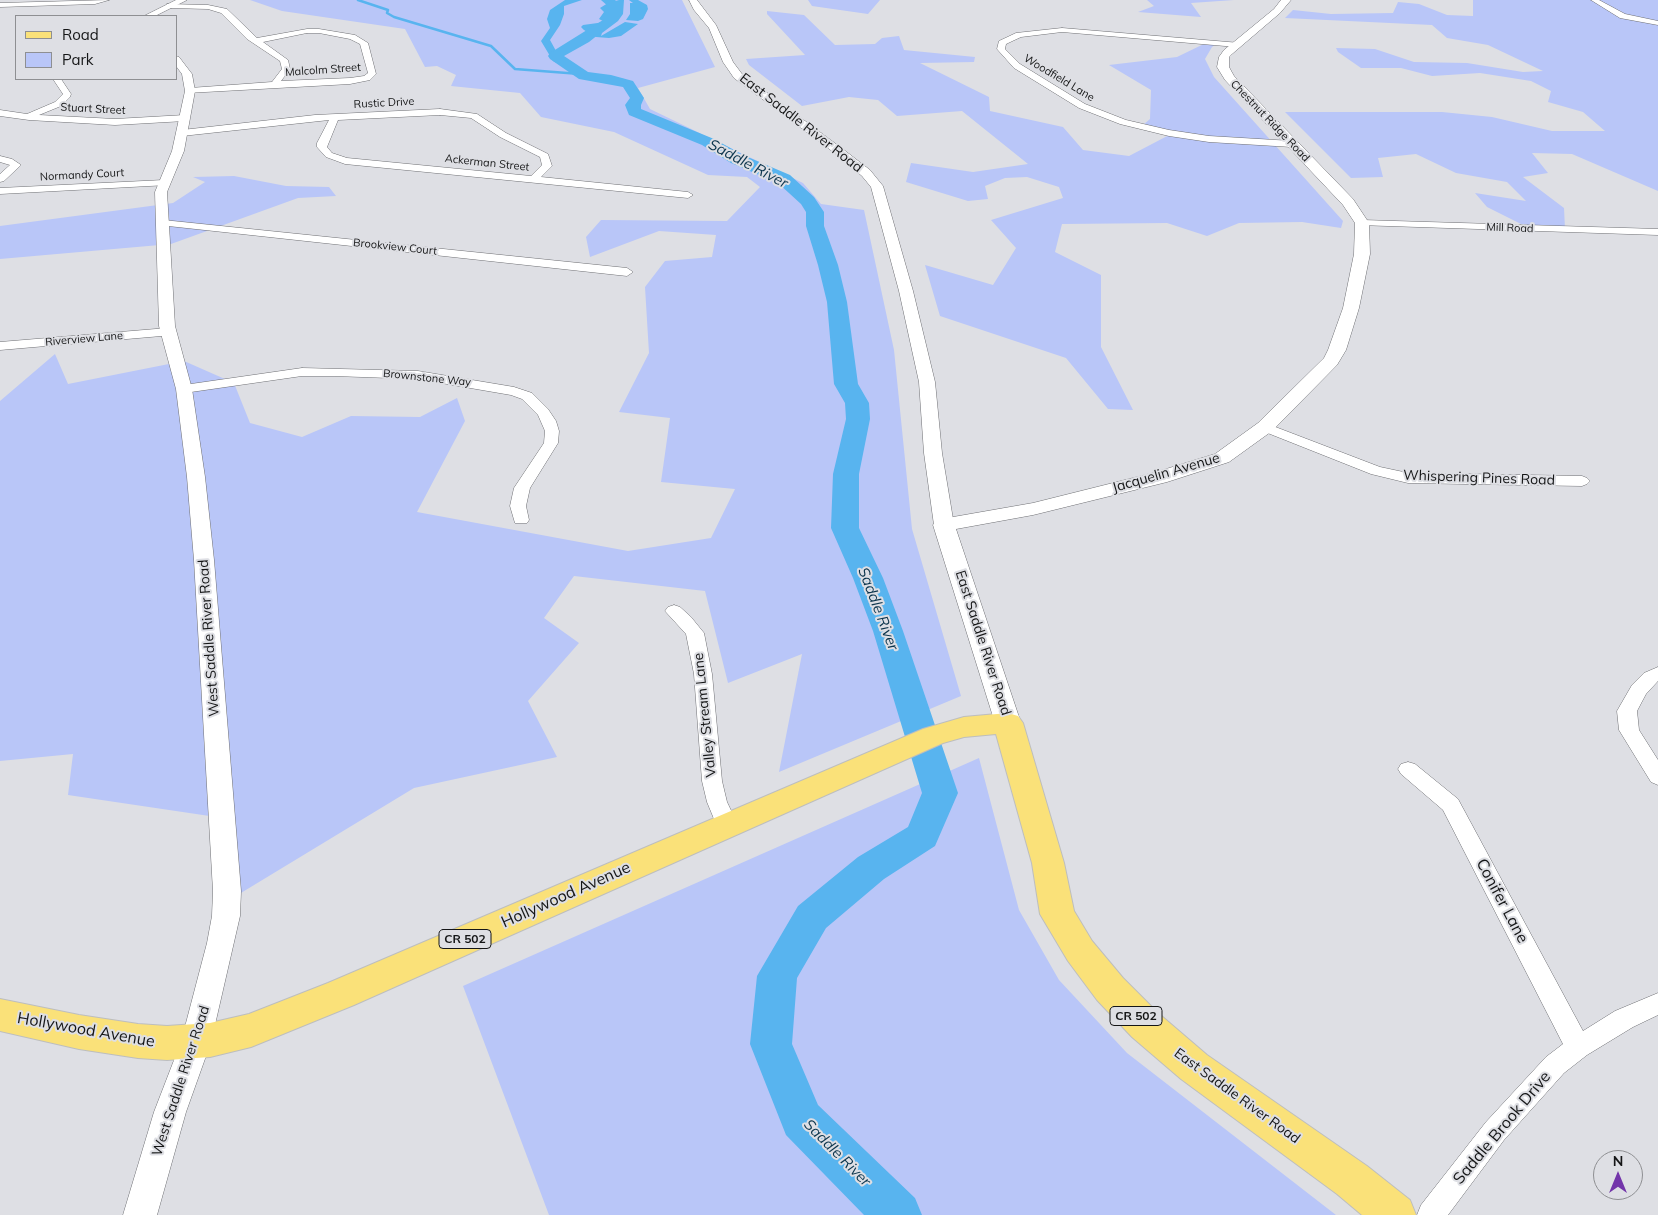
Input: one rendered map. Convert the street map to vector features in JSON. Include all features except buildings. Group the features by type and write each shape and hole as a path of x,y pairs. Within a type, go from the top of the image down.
{"main road":[{"name":"Chestnut Ridge Road","path":"1286,0 1278,11 1224,57 1223,67 1225,72 1348,202 1362,223"},
{"name":"Jacquelin Avenue","path":"944,525 1033,509 1185,471 1222,458 1265,428 1331,361 1337,350 1346,328 1362,254 1362,223"},
{"name":"East Saddle River Road","path":"944,525 1008,723 1048,863 1056,914 1080,951 1110,988 1139,1019 1194,1067 1352,1180 1396,1215"},
{"name":"Hollywood Avenue","path":"0,1015 78,1032 138,1041 167,1043 196,1042 251,1030 302,1010 913,745 956,729 1008,723"}],"street":[{"path":"0,5 106,0"},
{"path":"150,15 183,0"},
{"name":"East Saddle River Road","path":"693,0 712,27 728,62 738,76 840,152 866,173 877,186 927,382 933,453 944,525"},
{"path":"1594,0 1623,16 1658,24"},
{"path":"56,12 68,3"},
{"path":"170,6 219,9 256,41 284,60 286,69 275,84"},
{"name":"Malcolm Street","path":"190,91 275,84 350,81 367,78 372,74 364,43 352,37 314,30 256,41"},
{"name":"Woodfield Lane","path":"1237,45 1076,30 1019,35 1002,43 1001,49 1011,62 1082,106 1116,120 1160,132 1209,140 1292,144"},
{"name":"West Saddle River Road","path":"140,1215 170,1112 196,1042 221,943 226,916 227,890 204,560 196,476 184,389 168,332 161,192 178,150 190,91 187,74 178,62"},
{"path":"29,117 58,104 66,97 67,94 58,80"},
{"name":"Stuart Street","path":"0,113 29,117 184,125"},
{"name":"Rustic Drive","path":"184,125 335,116 459,113 474,116 503,135 545,156 548,166 533,180"},
{"name":"Ackerman Street","path":"335,116 322,143 322,147 329,154 344,161 688,195"},
{"path":"0,159 16,165 0,178"},
{"name":"Normandy Court","path":"0,191 164,184"},
{"name":"Brookview Court","path":"162,223 627,272"},
{"name":"Mill Road","path":"1362,223 1658,232"},
{"name":"Riverview Lane","path":"0,346 168,332"},
{"name":"Brownstone Way","path":"184,389 302,372 334,372 418,375 514,391 527,396 543,412 549,421 552,431 551,443 522,488 518,506 521,520"},
{"name":"Whispering Pines Road","path":"1265,428 1376,470 1400,476 1423,479 1582,481"},
{"name":"Valley Stream Lane","path":"674,611 695,633 703,674 712,781 717,802 727,825"},
{"path":"1658,673 1651,677 1639,690 1627,711 1629,730 1658,777"},
{"name":"Conifer Lane","path":"1408,770 1451,805 1578,1046"},
{"name":"Saddle Brook Drive","path":"1431,1215 1495,1131 1554,1065 1578,1046 1624,1019 1658,1004"}],"green space":[{"path":"250,0 682,0 715,67 638,88 650,109 803,183 821,204 864,210 894,350 912,529 961,696 779,772 802,654 728,683 705,591 574,576 544,618 579,643 528,701 557,757 414,788 231,899 223,818 68,795 73,754 0,761 0,401 55,354 68,384 184,361 234,383 250,423 302,437 351,416 420,417 457,398 465,421 417,512 628,551 711,538 735,489 661,482 670,418 619,412 649,353 645,287 665,261 712,257 716,235 659,231 590,257 586,237 601,220 727,221 760,187 747,177 708,175 614,132 541,117 520,93 451,86 456,75 437,66 425,67 405,29 282,11"},
{"path":"808,0 880,0 868,14 812,6"},
{"path":"1147,0 1234,0 1191,3 1201,17 1138,12 1154,6"},
{"path":"1473,0 1658,0 1658,191 1572,154 1532,153 1548,173 1523,177 1564,208 1565,229 1529,228 1487,207 1475,193 1526,201 1507,182 1456,173 1416,154 1378,158 1383,177 1351,178 1285,112 1442,112 1492,117 1552,131 1605,131 1583,112 1548,102 1551,91 1531,81 1480,73 1432,76 1401,68 1361,68 1338,52 1336,48 1375,49 1414,62 1467,63 1523,72 1543,71 1488,45 1447,38 1432,25 1285,18 1293,10 1331,14 1393,13 1398,2 1419,4 1447,15 1473,16"},
{"path":"767,11 804,15 835,45 875,44 882,38 899,36 904,50 975,57 974,62 920,63 989,97 990,111 1063,127 1083,150 1129,156 1173,133 1143,125 1150,119 1151,90 1109,65 1177,57 1210,41 1218,42 1212,47 1205,59 1214,77 1343,221 1341,228 1302,222 1239,223 1207,236 1167,223 1062,224 1055,252 1101,275 1101,347 1133,410 1108,409 1066,358 940,316 925,265 993,285 1016,248 991,220 1063,198 1059,187 1027,177 1005,178 985,186 988,199 968,201 906,182 911,163 973,172 1028,164 962,111 897,116 878,100 849,97 802,106 749,65 746,59 805,55 767,14"},
{"path":"234,176 286,186 329,187 336,196 298,198 171,244 0,259 0,226 173,203 205,182 193,177"},
{"path":"979,758 1019,910 1059,980 1127,1053 1336,1215 549,1215 463,986"}],"shaded area":[{"path":"565,0 582,0 564,6 564,14 560,25 550,40 561,60 584,74 624,79 629,83 621,86 607,80 581,76 553,61 541,41 550,28 547,19 550,10"},
{"path":"624,0 623,14 601,36 625,22 638,24 621,36 609,38 596,37 581,27 583,25 605,22 599,19 604,12 600,8 608,3"},
{"path":"629,0 638,0 647,5 648,9 643,19 638,21 626,20 630,14 630,3 633,3"}],"waterway":[{"path":"358,0 388,10 387,13 394,17 491,46 515,69 580,74"},
{"name":"Saddle River","path":"607,0 616,6 608,22 555,56 584,76 611,79 628,84 637,98 633,105 634,112 708,142 737,159 784,179 808,201 815,212 815,226 828,265 837,302 846,384 857,403 858,419 846,474 845,528 868,578 888,631 940,793 922,836 871,868 812,917 777,976 771,1044 802,1120 898,1215"}]}
